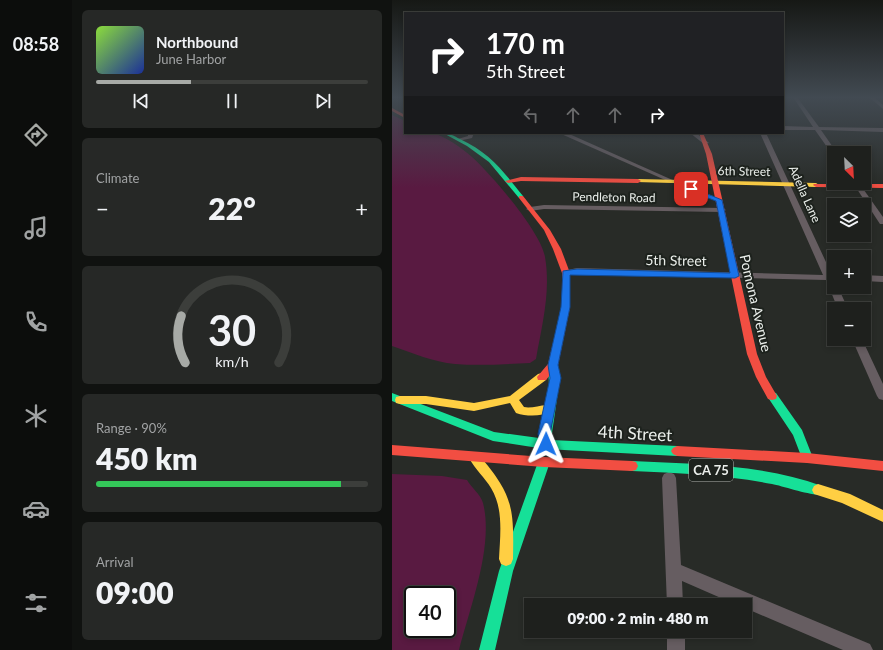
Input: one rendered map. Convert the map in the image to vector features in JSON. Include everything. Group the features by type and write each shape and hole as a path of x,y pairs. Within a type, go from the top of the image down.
{"main road":[{"path":"447,134 460,140 491,161 551,236 566,273 566,307 553,365 556,378 544,434 546,444"},
{"path":"698,134 706,143"},
{"name":"Pomona Avenue","path":"702,134 706,143 722,210 752,354 758,372 773,399 798,430 804,442 807,458"},
{"name":"6th Street","path":"508,181 521,179 827,184"},
{"path":"674,182 719,200"},
{"name":"6th Street","path":"871,185 883,186"},
{"path":"396,399 426,400 474,407 513,399 538,382 553,365"},
{"name":"4th Street","path":"396,399 493,436 546,444 807,458 883,466"},
{"path":"513,399 520,410 529,412 549,409"},
{"name":"CA 75","path":"392,450 475,458 708,469 768,477 794,482 845,498 883,516"},
{"path":"475,458 492,479 505,502 507,517 506,571"},
{"path":"487,650 506,571 544,462"}],"street":[{"path":"784,128 883,130"},
{"path":"817,129 829,146"},
{"path":"460,140 470,136 471,134"},
{"path":"564,134 674,182"},
{"path":"694,134 706,143"},
{"name":"Adella Lane","path":"763,134 827,270"},
{"path":"861,190 883,222"},
{"name":"Pendleton Road","path":"530,208 722,210"},
{"name":"5th Street","path":"566,273 577,271 827,278"},
{"path":"871,278 883,279"},
{"path":"860,346 883,396"},
{"path":"669,478 675,598"},
{"path":"674,570 864,650"},
{"path":"676,638 676,650"}],"shaded area":[{"path":"392,127 404,127 404,134 434,134 442,137 468,154 480,165 514,204 535,233 545,257 547,283 545,308 536,359 530,363 483,365 455,364 431,359 392,346"},
{"path":"392,474 442,476 467,480 483,503 486,520 483,557 459,650 392,650"}],"traffic: fast":[{"path":"447,134 469,145 491,161 521,197"},
{"path":"680,184 719,200"},
{"path":"545,444 545,434 554,385 553,365"},
{"path":"772,396 798,433 807,458"},
{"path":"392,397 493,436 545,444 677,451"},
{"path":"487,650 506,571 544,462"},
{"path":"632,466 726,472 772,479 818,490"}],"traffic: slow":[{"path":"638,181 816,185"},
{"path":"400,400 426,400 474,407 513,399 542,377"},
{"path":"513,399 520,410 529,412 549,409"},
{"path":"475,458 487,472 501,494 507,527 506,559"},
{"path":"818,490 845,498 883,516"}],"traffic: jam":[{"path":"701,134 709,154 752,354 761,377 772,396"},
{"path":"508,181 521,179 638,181"},
{"path":"816,185 883,186"},
{"path":"521,197 547,230 557,249 566,273 566,307 553,365 542,377"},
{"path":"392,450 544,462 632,466"},
{"path":"677,451 807,458 883,466"}],"route":[{"path":"546,444 544,434 556,378 556,372 553,365 566,307 566,273 577,271 735,276 719,200 691,189"}]}
